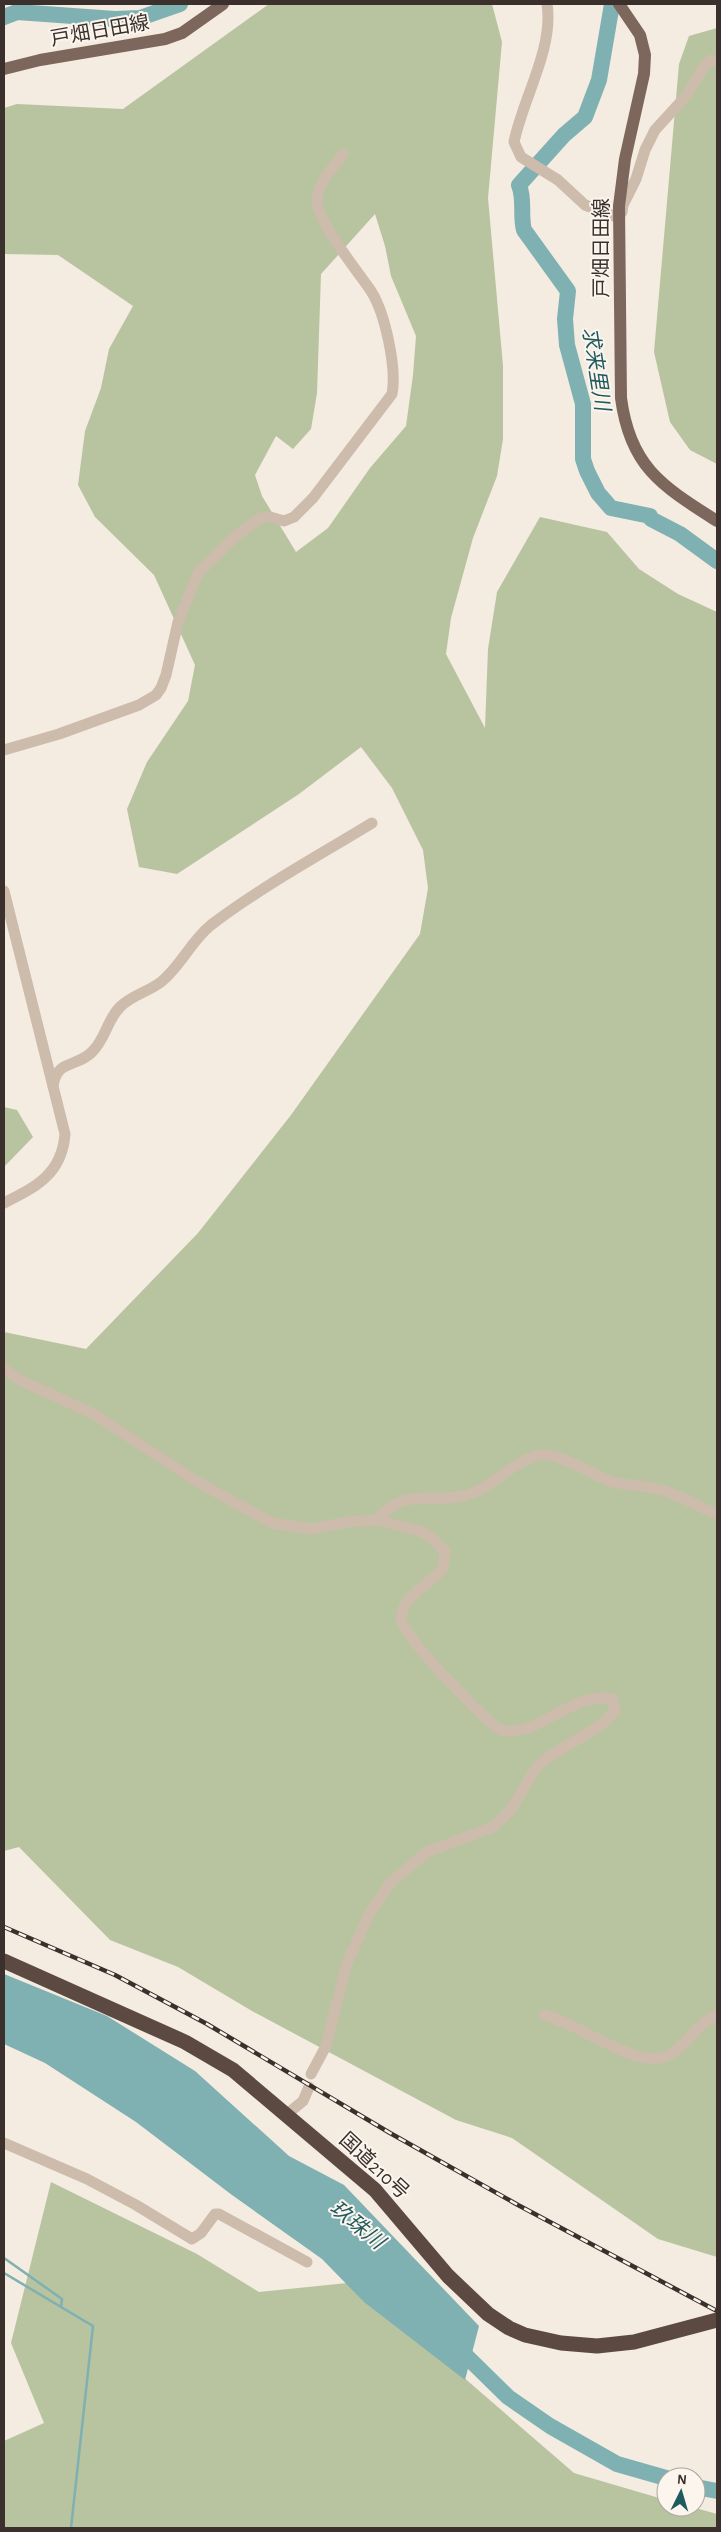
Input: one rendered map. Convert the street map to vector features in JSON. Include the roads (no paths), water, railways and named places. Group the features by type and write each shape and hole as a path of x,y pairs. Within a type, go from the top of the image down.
{"highway":[{"name":"国道210号","path":"4,1961 185,2042 233,2070 375,2190 448,2276 488,2314 509,2328 525,2335 561,2343 597,2346 634,2342 717,2320"}],"main road":[{"name":"戸畑日田線","path":"4,69 40,60 165,39 182,34 223,4"},
{"name":"戸畑日田線","path":"619,4 640,35 645,55 640,93 625,159 619,218 621,398 624,419 637,455 665,487 717,521"}],"street":[{"path":"546,4 549,17 545,43 517,126 514,142 521,157 558,180 584,205 619,218"},
{"path":"620,249 623,204 636,178 648,143 655,130 687,94 704,66 711,60 717,60"},
{"path":"4,750 59,734 140,705 156,695 162,688 178,622 198,573 236,536 260,518 270,517 284,521 294,517 313,498 392,394 395,379 384,325 377,302 325,224 316,202 319,187 343,154"},
{"path":"53,1086 55,1075 62,1066 83,1060 102,1041 111,1018 118,1008 129,998 160,983 172,972 195,940 211,925 307,862 372,824"},
{"path":"4,891 65,1134 62,1153 57,1164 42,1181 4,1203"},
{"path":"4,1369 20,1380 94,1414 196,1481 272,1523 311,1529 348,1522 376,1520 417,1530 430,1536 445,1551 443,1568 406,1603 402,1611 402,1626 413,1642 501,1730 517,1730 581,1702 598,1697 612,1699 615,1711 604,1723 547,1758 536,1768 510,1811 493,1826 427,1852 390,1883 369,1915 348,1963 326,2046 311,2074"},
{"path":"376,1520 390,1506 403,1500 466,1495 482,1488 522,1461 538,1455 566,1460 613,1482 660,1489 686,1498 717,1514"},
{"path":"544,2015 559,2018 613,2047 658,2060 669,2056 707,2019 717,2015"},
{"path":"286,2115 303,2101 309,2087"},
{"path":"4,2143 87,2179 136,2205 192,2239 201,2233 215,2214 219,2214 307,2262"}],"water":[{"path":"4,1974 107,2016 195,2071 289,2156 344,2185 479,2326 465,2380 364,2302 322,2259 232,2195 136,2122 45,2063 4,2044"}],"waterway":[{"name":"求来里川","path":"4,17 17,12 115,19 140,18 180,4"},
{"name":"求来里川","path":"612,4 599,80 585,117 564,135 519,185 522,196 524,230 568,291 565,319 567,345 583,404 583,459 598,493 611,508 650,516 651,519 680,534 717,561"},
{"path":"4,2258 62,2299 61,2307"},
{"path":"4,2273 93,2326 71,2528"},
{"name":"玖珠川","path":"455,2345 508,2397 550,2426 617,2464 656,2475"},
{"name":"玖珠川","path":"706,2489 717,2491"}],"railway":[{"path":"4,1927 115,1975 207,2024 390,2133 518,2205 717,2311"}]}
